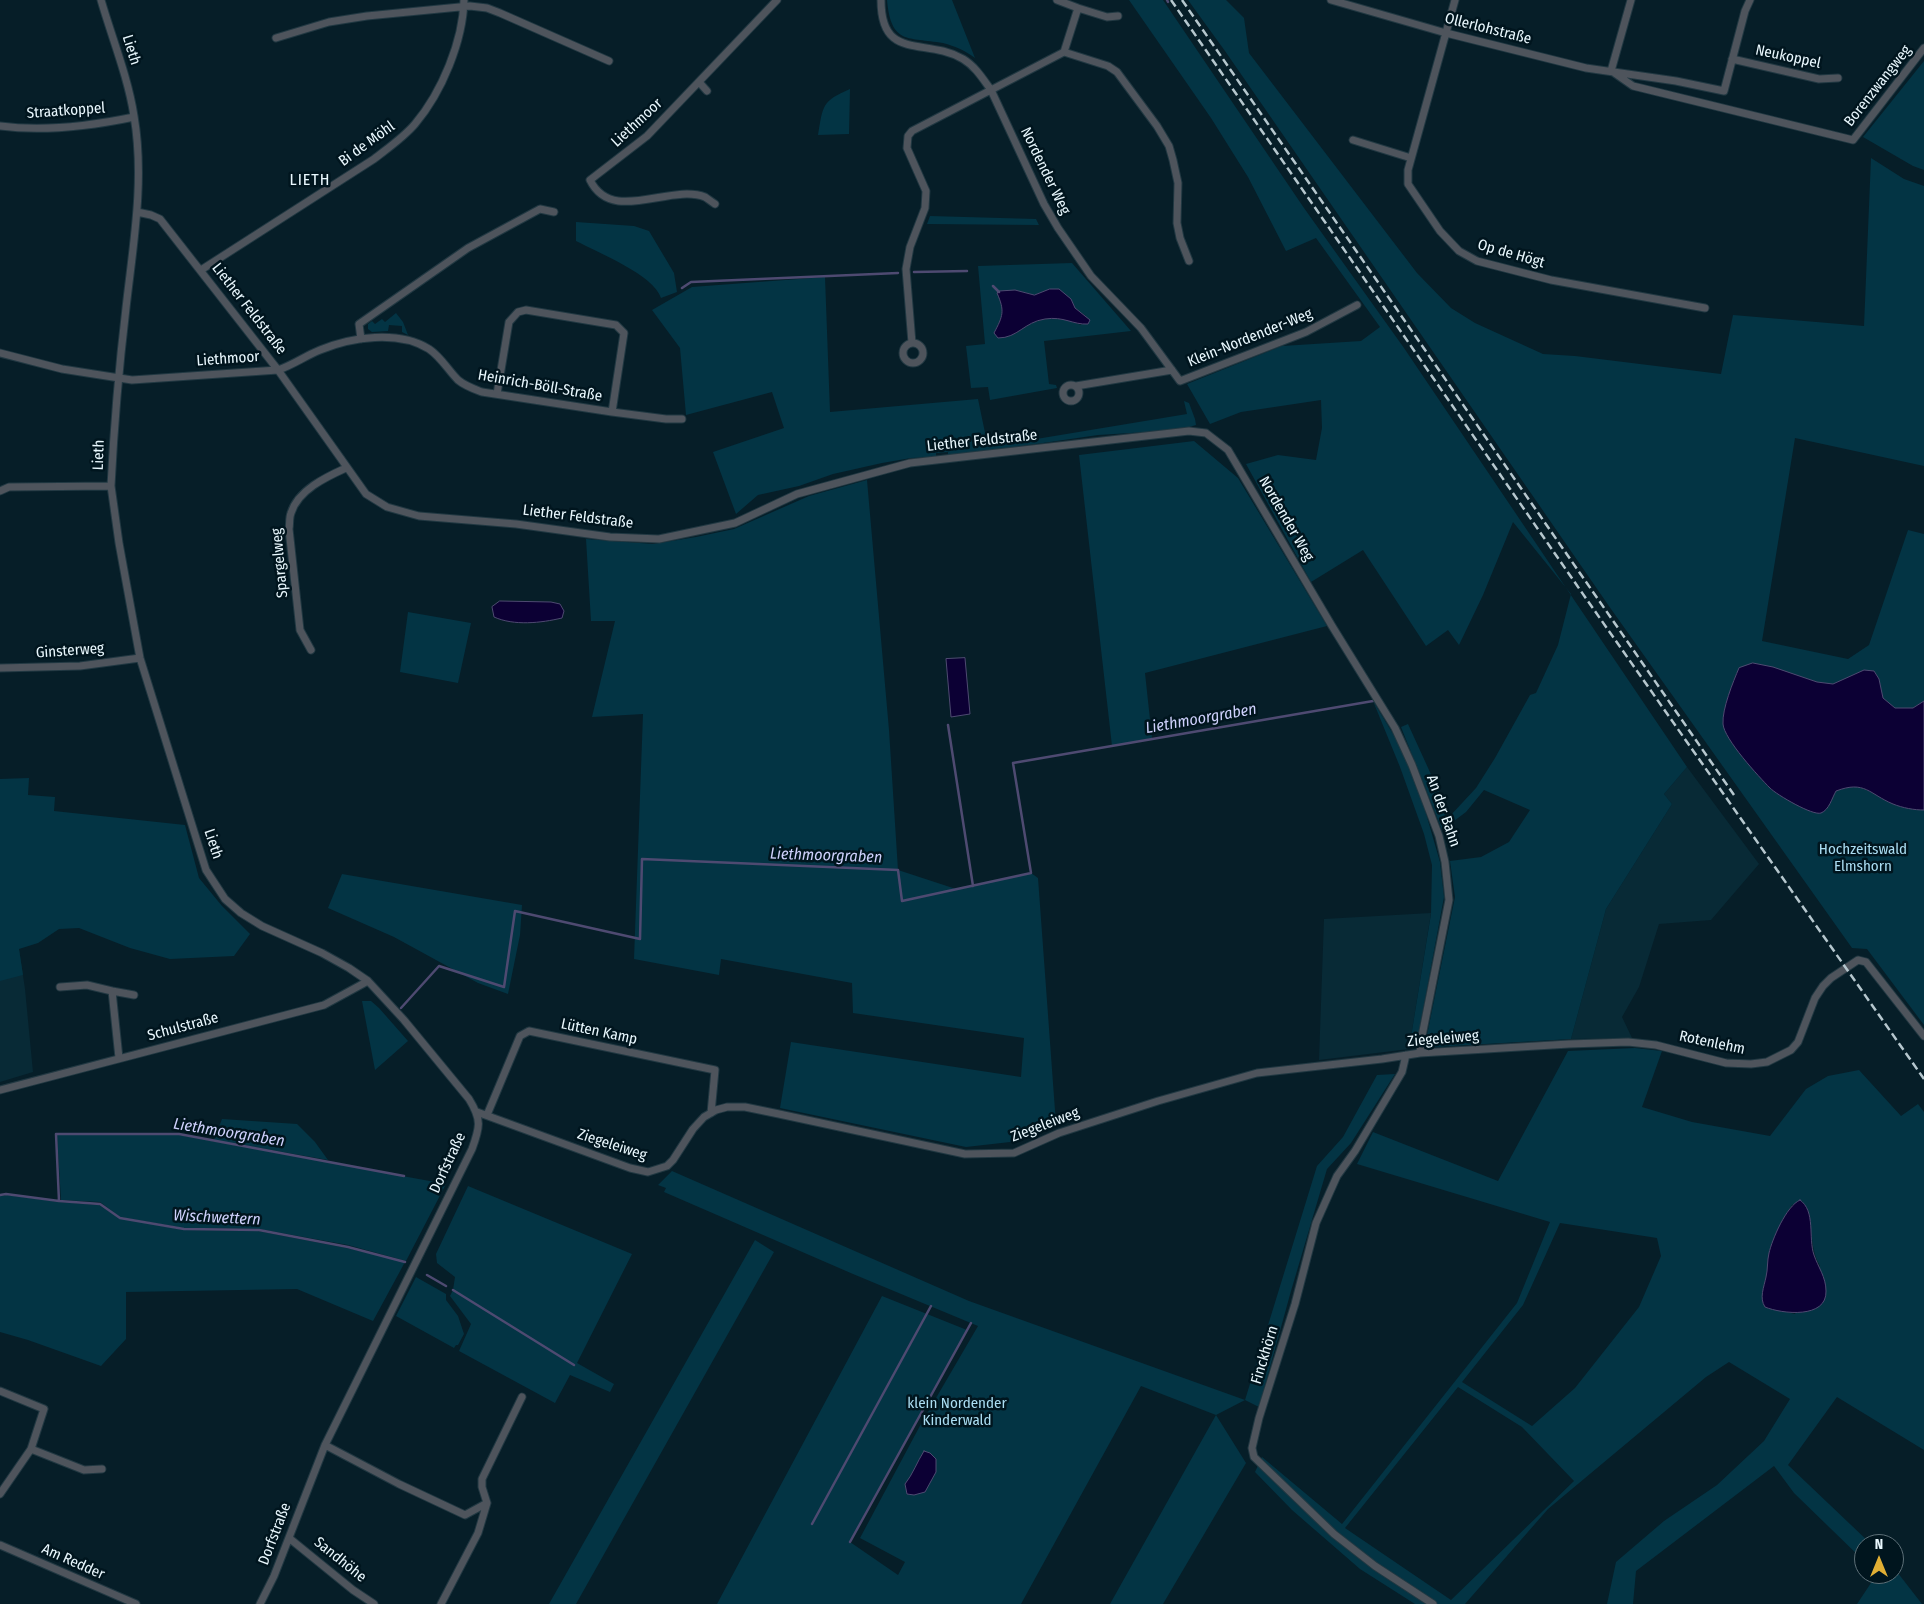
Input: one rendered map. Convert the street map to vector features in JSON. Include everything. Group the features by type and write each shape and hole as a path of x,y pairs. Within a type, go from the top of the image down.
{"street":[{"name":"Lieth","path":"101,0 127,84 134,116 138,162 137,212 118,379 111,486 119,543 140,658 206,870 225,899 241,913 262,926 322,953 368,981"},
{"name":"Bi de Möhl","path":"201,270 374,159 415,124 429,104 450,62 459,35 464,0"},
{"name":"Liethmoor","path":"715,204 706,197 694,195 668,195 644,201 619,201 605,197 595,190 590,180 647,136 777,0"},
{"name":"Nordender Weg","path":"881,0 886,31 894,40 902,44 935,48 964,60 976,70 991,90 1044,204 1058,228 1091,276 1141,328 1180,381"},
{"path":"1057,0 1106,17 1118,16"},
{"name":"Ollerlohstraße","path":"1331,0 1446,33 1586,68 1676,81 1724,91 1732,59"},
{"name":"Op de Högt","path":"1455,0 1408,170 1408,184 1440,231 1459,251 1476,261 1551,280 1705,308"},
{"path":"1611,71 1631,0"},
{"path":"1732,59 1744,11 1750,0"},
{"path":"276,38 329,22 366,16 470,6 487,8 609,61"},
{"path":"912,343 906,269 910,247 925,208 926,191 907,148 908,136 912,131 1064,52 1078,8"},
{"name":"Borenzwangweg","path":"1853,140 1924,48"},
{"path":"1064,52 1108,66 1117,72 1157,126 1169,146 1178,183 1177,223 1180,238 1189,261"},
{"name":"Neukoppel","path":"1732,59 1819,79 1838,78"},
{"name":"Ollerlohstraße","path":"1611,71 1633,86 1853,140"},
{"path":"699,82 707,91"},
{"name":"Straatkoppel","path":"0,126 39,128 85,125 134,116"},
{"path":"1353,140 1411,158"},
{"path":"361,339 359,324 468,248 540,209 554,212"},
{"name":"Liether Feldstraße","path":"137,212 160,219 278,370 366,494 381,504 407,514 516,524 608,537 659,539 734,523 797,494 910,463 1189,431 1206,433"},
{"name":"Klein-Nordender-Weg","path":"1180,381 1306,332 1357,306"},
{"name":"Heinrich-Böll-Straße","path":"496,394 509,322 518,312 526,310 616,325 624,333 612,412"},
{"name":"Liethmoor","path":"0,353 62,369 132,380 278,370 291,366 319,350 361,339"},
{"name":"Heinrich-Böll-Straße","path":"361,339 401,339 417,344 428,349 438,357 458,380 467,387 482,392 612,412 666,419 682,419"},
{"path":"1076,386 1172,370"},
{"name":"Nordender Weg","path":"1206,433 1228,450 1332,626"},
{"name":"Spargelweg","path":"311,650 300,630 289,529 291,513 298,500 316,484 346,468"},
{"path":"0,490 9,486 111,486"},
{"name":"An der Bahn","path":"1332,626 1395,728 1440,836 1449,900 1420,1053"},
{"name":"Ginsterweg","path":"0,668 80,666 140,658"},
{"name":"Rotenlehm","path":"1628,1042 1656,1045 1726,1063 1752,1064 1767,1062 1791,1050 1798,1042 1814,998 1831,978 1858,960 1866,962 1924,1036"},
{"path":"368,981 404,1020 477,1112"},
{"name":"Schulstraße","path":"0,1090 324,1005 368,981"},
{"path":"60,987 87,985 134,995"},
{"path":"112,991 119,1058"},
{"name":"Lütten Kamp","path":"487,1116 520,1036 529,1031 715,1070 711,1113"},
{"name":"Ziegeleiweg","path":"477,1112 630,1168 648,1172 667,1166 704,1117 727,1107 745,1107 966,1154 1014,1154 1059,1133 1158,1101 1257,1073 1420,1053 1628,1042"},
{"name":"Finckhörn","path":"1406,1055 1402,1072 1355,1151 1337,1176 1316,1223 1295,1304 1259,1418 1252,1448 1254,1457 1334,1534 1375,1566 1433,1604"},
{"name":"Dorfstraße","path":"260,1604 289,1538 325,1445 472,1149 479,1123 477,1112"},
{"path":"0,1391 44,1409 31,1449 0,1494"},
{"path":"441,1604 478,1533 487,1503 482,1487 482,1479 522,1397"},
{"path":"325,1445 399,1484 465,1515 487,1503"},
{"path":"31,1449 84,1470 102,1469"},
{"name":"Sandhöhe","path":"289,1538 353,1590 374,1604"},
{"name":"Am Redder","path":"0,1545 136,1604"}],"shaded area":[{"path":"1050,289 1059,289 1071,299 1075,308 1090,320 1088,324 1052,318 1045,319 1032,323 1016,333 998,338 994,333 1002,313 997,293 999,291 1015,290 1034,295"},
{"path":"500,601 551,602 560,604 564,611 562,618 554,620 528,623 510,622 494,617 492,607"},
{"path":"965,658 970,714 951,717 946,659"},
{"path":"1753,663 1773,667 1817,682 1833,684 1864,670 1874,671 1879,679 1883,698 1895,708 1913,708 1924,701 1924,810 1897,805 1866,790 1854,787 1836,791 1826,809 1821,813 1817,813 1795,804 1770,788 1735,748 1723,724 1726,703 1739,668"},
{"path":"1687,767 1759,864 1711,920 1659,924 1639,987 1622,1017 1632,1038 1571,1039 1606,909 1672,804 1664,794"},
{"path":"1431,913 1409,1049 1319,1060 1324,919"},
{"path":"0,949 19,949 33,1072 0,1082"},
{"path":"1800,1200 1805,1205 1810,1218 1812,1248 1826,1286 1824,1300 1812,1310 1802,1312 1782,1311 1765,1307 1762,1300 1762,1292 1773,1240 1785,1216 1795,1203"},
{"path":"924,1451 930,1453 936,1459 936,1472 925,1492 914,1495 907,1494 905,1484"}],"green space":[{"path":"887,0 952,0 975,58 947,44 911,39 903,36 897,32 893,25 889,15"},
{"path":"1129,0 1163,0 1304,208 1404,348 1566,587 1513,522 1483,595 1459,645 1448,630 1426,646 1363,550 1311,582 1246,464 1278,455 1316,460 1322,428 1321,400 1241,412 1210,424 1187,384 1282,346 1361,341 1380,327 1316,238 1286,251 1248,177 1211,118"},
{"name":"Hochzeitswald Elmshorn","path":"1188,0 1226,0 1244,18 1249,53 1417,273 1451,308 1475,323 1543,354 1575,356 1721,374 1733,315 1864,326 1871,158 1904,179 1924,186 1924,466 1795,438 1762,641 1848,659 1869,645 1908,530 1924,534 1924,701 1913,708 1895,708 1883,698 1879,679 1874,671 1861,672 1832,684 1820,683 1801,677 1828,806 1836,791 1845,787 1857,786 1911,809 1924,810 1924,1025 1867,949 1852,948 1611,609"},
{"path":"1924,61 1924,170 1913,166 1863,137"},
{"path":"850,89 849,134 818,135 825,105 834,97"},
{"path":"930,216 1036,219 1039,225 927,224"},
{"path":"576,222 634,226 649,231 674,273 677,292 661,298 656,289 637,273 576,241"},
{"path":"1072,263 1131,331 1044,341 1049,384 1056,385 1057,388 990,400 988,387 971,388 966,346 985,344 978,266","holes":["1050,289 1071,299 1075,308 1086,316 1081,325 1063,319 1046,319 1031,324 1015,334 994,333 1004,307 1015,290 1034,295"]},
{"path":"825,277 830,412 978,399 988,447 1187,414 1184,401 1189,403 1196,425 1179,430 1098,435 988,451 948,455 948,452 936,453 936,457 911,458 882,463 833,474 799,486 758,495 736,514 713,452 784,428 772,392 686,415 680,348 652,310 692,287"},
{"path":"396,313 403,322 408,335 402,332 402,326 389,325 388,331 372,332 368,329 368,324 372,321 375,324 382,319 385,322"},
{"path":"1194,441 1238,478 1327,626 1145,673 1152,738 1112,746 1079,455"},
{"path":"867,480 889,730 898,870 956,889 1031,873 1038,878 1056,1124 1019,1141 966,1147 780,1108 791,1042 1021,1077 1024,1038 853,1013 852,983 721,959 719,975 634,959 643,714 592,717 615,621 591,621 586,539 653,544 696,537 734,529 809,496"},
{"path":"1571,595 1687,767 1664,794 1672,804 1606,909 1571,1039 1434,1047 1427,1035 1455,897 1450,861 1481,857 1509,842 1530,810 1484,790 1466,812 1442,830 1401,727 1408,724 1450,816 1476,788 1530,695 1536,693 1558,645"},
{"path":"408,612 471,623 458,683 400,672"},
{"path":"1373,701 1412,765 1440,862 1444,897 1417,1042 1409,1049 1431,914 1432,865 1424,834 1400,767"},
{"path":"29,778 28,795 55,797 54,811 185,825 199,878 222,906 250,934 234,956 170,959 130,948 79,928 59,929 38,943 19,949 23,975 0,981 0,779"},
{"path":"342,874 522,905 520,935 508,994 478,983 394,937 328,908"},
{"path":"362,1001 371,1001 408,1041 375,1070"},
{"path":"1635,1048 1662,1051 1642,1107 1692,1122 1770,1136 1806,1089 1828,1076 1859,1070 1901,1116 1918,1104 1924,1112 1924,1450 1837,1397 1788,1465 1860,1534 1854,1534 1854,1551 1794,1493 1774,1466 1636,1571 1633,1604 1607,1604 1616,1562 1664,1521 1717,1485 1764,1441 1790,1399 1729,1362 1706,1377 1548,1509 1465,1604 1415,1604 1360,1569 1292,1510 1255,1472 1262,1457 1342,1524 1517,1303 1550,1222 1357,1164 1373,1132 1498,1181 1568,1051","holes":["1802,1201 1806,1209 1814,1250 1820,1266 1795,1314 1766,1307 1763,1300 1763,1292 1769,1254 1776,1235 1792,1205","1560,1223 1657,1238 1661,1256 1639,1307 1575,1388 1532,1426 1462,1382 1523,1305","1458,1387 1522,1427 1574,1481 1451,1600 1345,1528"]},
{"path":"1395,1074 1351,1143 1327,1169 1259,1407 1245,1400 1317,1166 1343,1137 1377,1075"},
{"path":"222,1119 297,1124 315,1142 328,1160 214,1140"},
{"path":"57,1135 179,1135 446,1184 406,1261 348,1245 259,1229 184,1228 120,1217 100,1202 61,1200"},
{"name":"klein Nordender Kinderwald","path":"672,1171 969,1301 1245,1400 1216,1415 1141,1386 1021,1604 717,1604 882,1296 967,1330 850,1542 898,1575 905,1562 860,1538 922,1422 978,1326 664,1192 666,1188 658,1185"},
{"path":"468,1186 632,1254 577,1363 614,1384 610,1392 570,1375 555,1403 459,1351 471,1324 450,1296 455,1277 437,1263 436,1254"},
{"path":"7,1195 99,1205 119,1218 184,1230 258,1231 347,1248 405,1262 373,1321 297,1289 126,1292 126,1339 101,1366 0,1332 0,1196"},
{"path":"755,1240 774,1252 576,1604 549,1604"},
{"path":"416,1277 446,1294 446,1300 458,1316 464,1334 458,1345 454,1348 396,1316"},
{"path":"1216,1415 1246,1463 1163,1604 1110,1604"},
{"path":"1904,1581 1922,1604 1857,1604 1870,1584 1904,1584"}],"waterway":[{"path":"914,272 967,271"},
{"path":"682,288 691,282 898,273"},
{"path":"993,286 999,292"},
{"name":"Liethmoorgraben","path":"401,1008 439,966 504,987 515,911 640,939 642,859 898,870 902,901 1031,873 1013,763 1373,701"},
{"path":"948,725 973,886"},
{"name":"Liethmoorgraben","path":"59,1201 56,1134 179,1134 404,1176"},
{"name":"Wischwettern","path":"0,1195 6,1194 100,1204 120,1218 184,1229 259,1230 348,1247 405,1262"},
{"name":"Wischwettern","path":"427,1275 446,1286"},
{"name":"Wischwettern","path":"453,1290 574,1365"},
{"path":"812,1524 931,1306"},
{"path":"850,1542 971,1323"}],"railway":[{"path":"1171,0 1585,597 1924,1079"},
{"path":"1182,0 1734,795"}],"district":[{"name":"LIETH","path":"310,181"}]}
